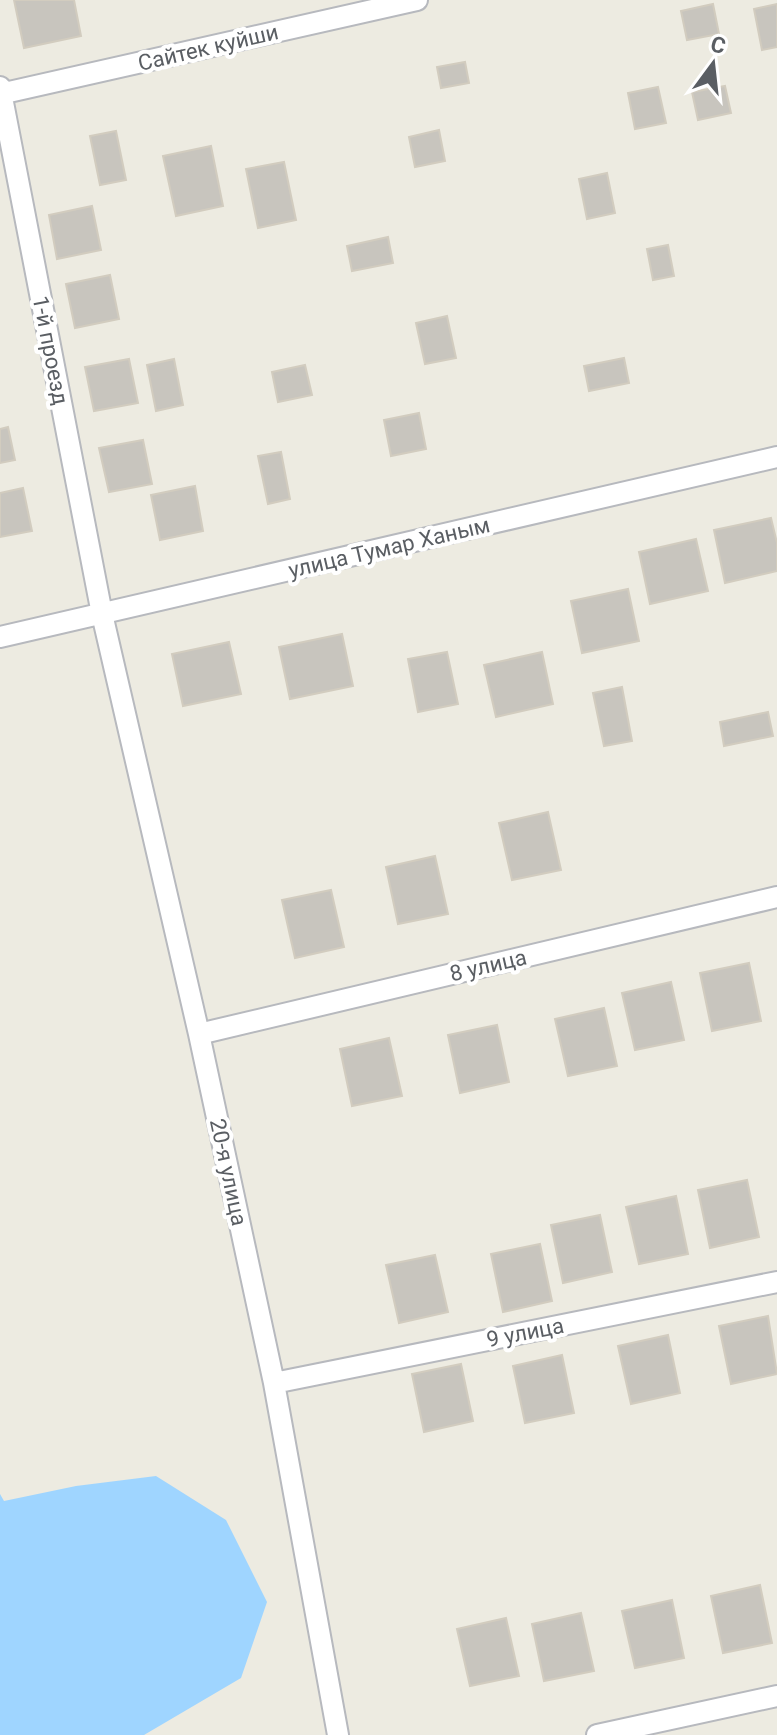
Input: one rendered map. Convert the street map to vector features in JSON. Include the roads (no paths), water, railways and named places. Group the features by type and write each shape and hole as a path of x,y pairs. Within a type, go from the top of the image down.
{"street":[{"name":"Сайтек куйши","path":"1,92 417,0"},
{"name":"1-й проезд","path":"1,92 102,614"},
{"name":"улица Тумар Ханым","path":"0,637 777,457"},
{"name":"20-я улица","path":"102,614 199,1034 274,1383 338,1735"},
{"name":"8 улица","path":"199,1034 777,897"},
{"name":"9 улица","path":"274,1383 777,1282"},
{"path":"597,1735 777,1696"}],"water":[{"path":"156,1476 226,1520 267,1602 241,1678 144,1735 0,1735 0,1494 4,1501 76,1486"}]}
